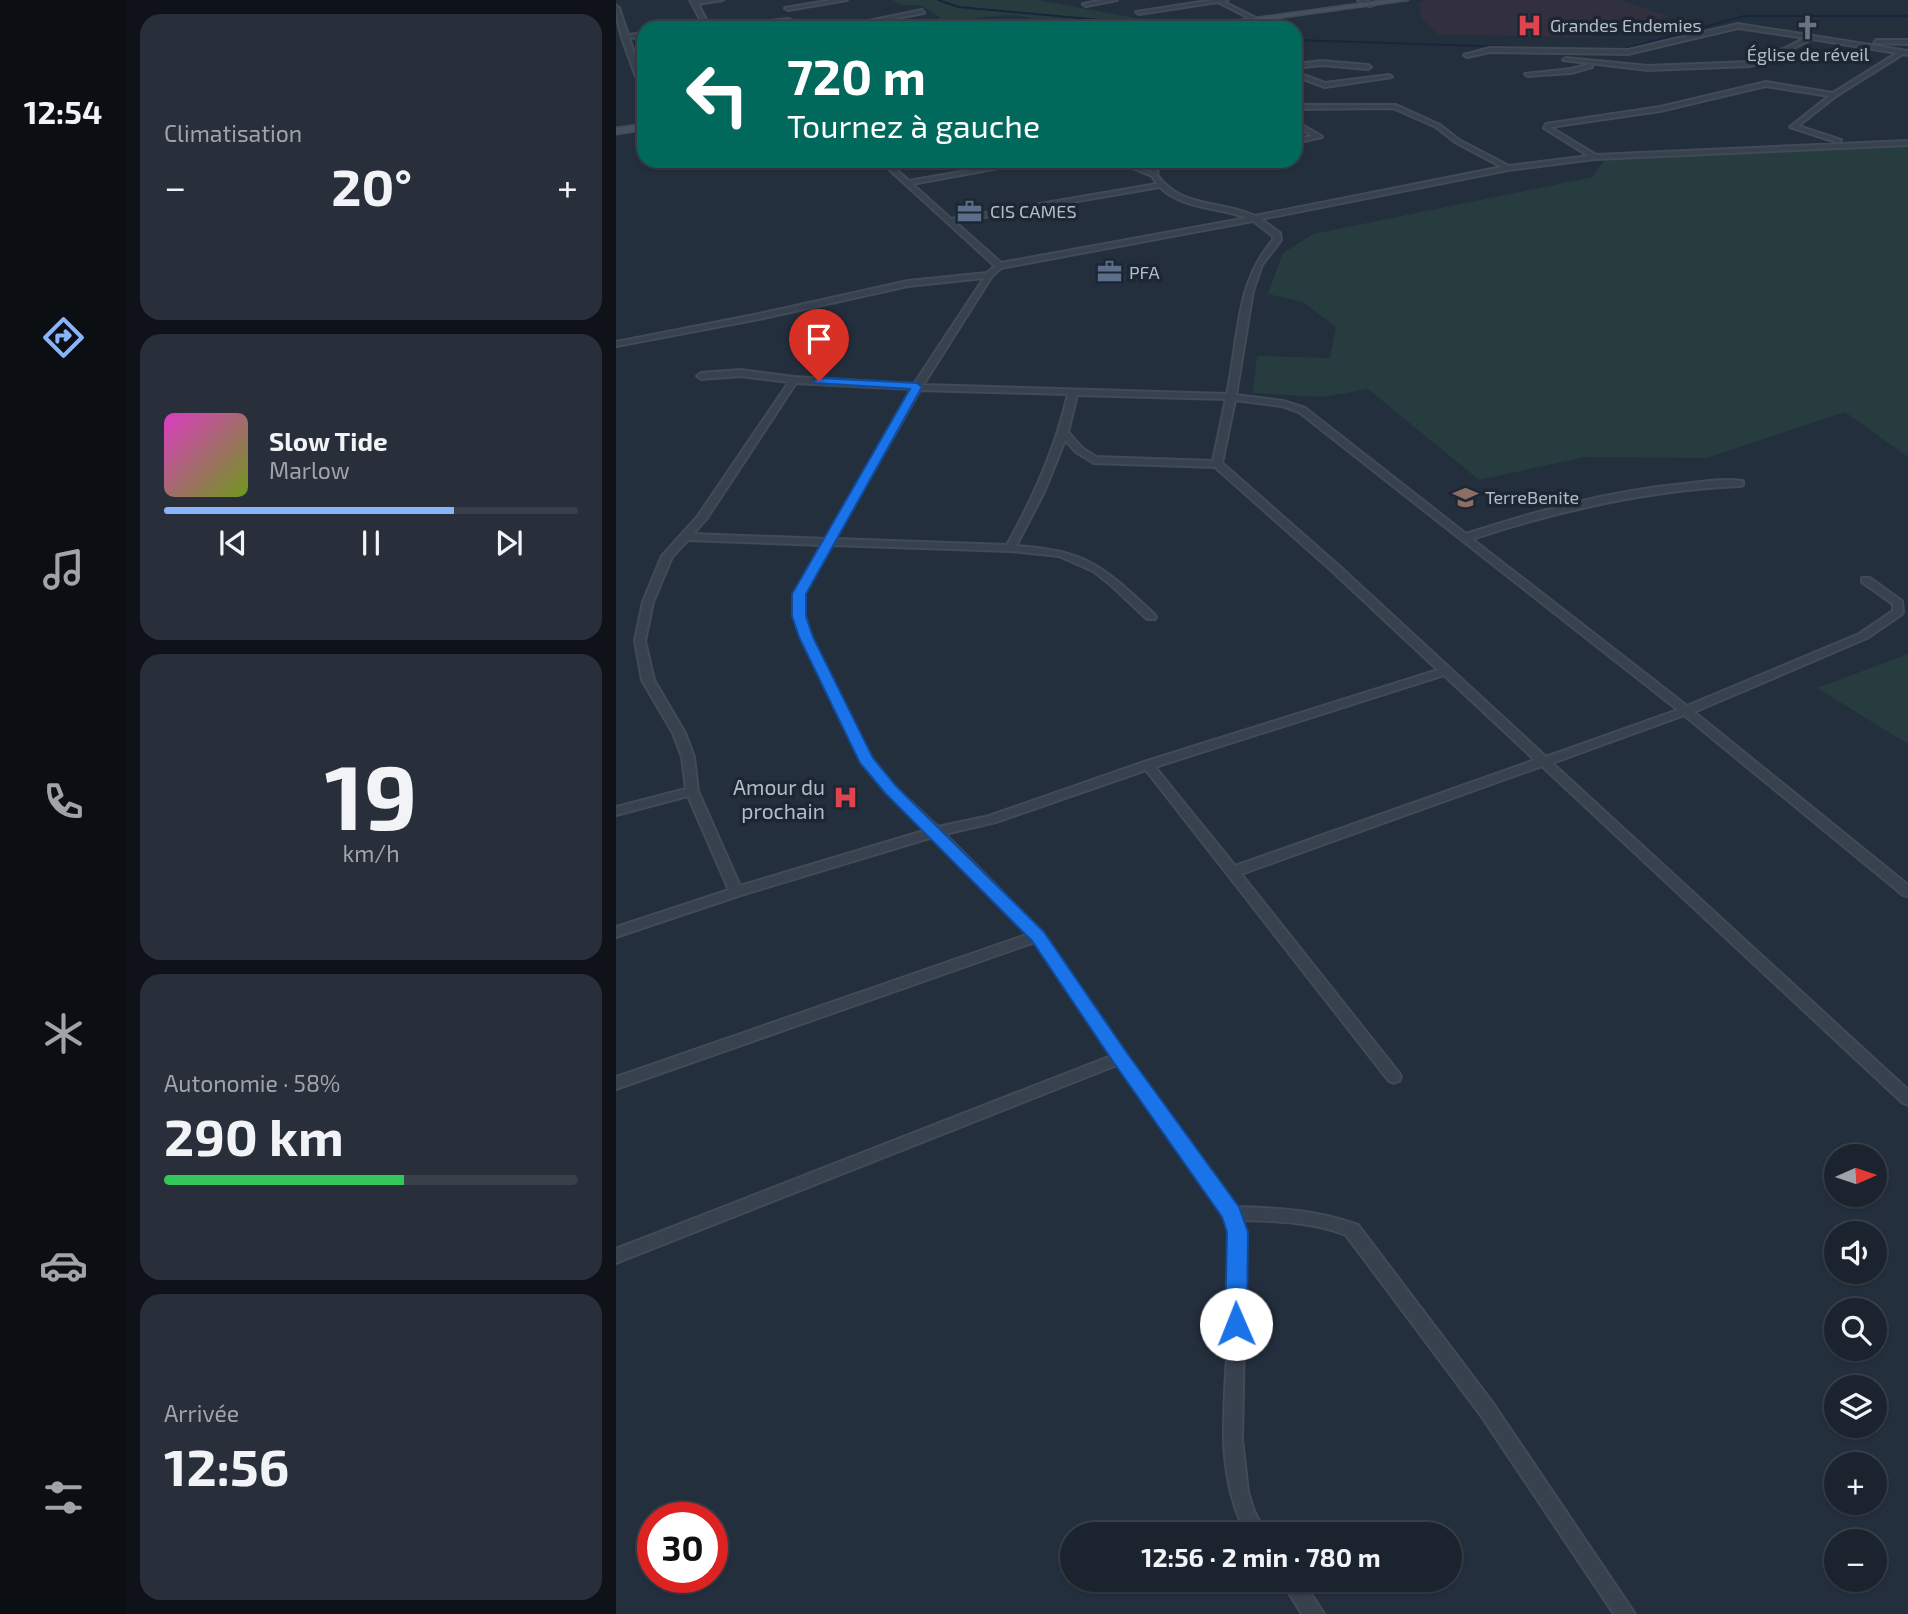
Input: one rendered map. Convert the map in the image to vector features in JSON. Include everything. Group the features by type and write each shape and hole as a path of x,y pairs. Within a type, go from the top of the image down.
{"main road":[{"path":"1240,21 1404,0"},
{"path":"616,131 637,128"}],"street":[{"path":"706,21 694,2 720,0"},
{"path":"785,0 790,21"},
{"path":"788,8 844,0"},
{"path":"1086,4 1114,0"},
{"path":"1218,0 1255,19"},
{"path":"1139,12 1225,0"},
{"path":"1361,0 1371,5"},
{"path":"616,8 637,70"},
{"path":"868,21 922,12"},
{"path":"1467,55 1490,50 1628,52 1738,26 1905,53"},
{"path":"625,37 637,36"},
{"path":"1566,60 1666,68 1749,64 1761,62 1812,37"},
{"path":"1840,42 1908,42"},
{"path":"1850,143 1793,127 1834,95 1905,53"},
{"path":"1302,65 1322,63 1368,67"},
{"path":"1528,74 1571,71 1597,64"},
{"path":"1302,77 1325,85 1390,78"},
{"path":"1595,157 1546,127 1660,108 1766,84 1834,95"},
{"path":"1302,107 1394,106 1438,126 1457,141 1508,168"},
{"path":"1302,127 1319,137 1302,140"},
{"path":"1250,1522 1240,1501 1231,1423 1238,1232 1231,1213 1120,1058 1038,936 890,789 866,760 806,637 799,616 799,594 917,387 989,275 999,266 1508,168 1595,157 1850,143 1908,143"},
{"path":"893,168 906,183 999,266"},
{"path":"906,183 993,168"},
{"path":"1136,168 1154,175 1174,197 1219,205 1256,218 1277,235 1277,240 1254,269 1244,307 1240,348 1217,464"},
{"path":"1154,175 1156,168"},
{"path":"951,221 1161,184"},
{"path":"616,344 781,312 884,286 949,277 989,275"},
{"path":"701,376 740,373 794,380 917,387 1230,397 1274,402 1302,410 1686,711 1908,892"},
{"path":"736,892 692,791 688,757 679,733 648,680 640,641 648,602 667,556 702,519 794,380"},
{"path":"1010,548 1038,500 1065,434 1073,393"},
{"path":"1065,434 1079,450 1094,460 1217,464 1908,1099"},
{"path":"1467,537 1534,515 1646,489 1740,483"},
{"path":"685,537 829,540 1010,548 1058,553 1089,564 1102,572 1151,617"},
{"path":"1232,872 1686,711 1863,636 1898,612 1898,603 1866,580"},
{"path":"616,932 736,892 935,832 992,819 1147,765 1445,671"},
{"path":"1147,765 1394,1077"},
{"path":"616,811 692,791"},
{"path":"616,1083 1038,936"},
{"path":"616,1256 1120,1058"},
{"path":"1231,1213 1315,1218 1352,1230 1486,1408 1625,1614"},
{"path":"1298,1592 1314,1614"}],"shaded area":[{"name":"Grandes Endemies","path":"1619,0 1670,17 1599,31 1590,38 1438,34 1421,18 1419,2"}],"green space":[{"path":"892,0 1037,0 1152,21 1035,21 1018,16 994,16 934,21 940,17 920,5 901,5"},
{"path":"1893,144 1908,146 1908,457 1845,412 1707,458 1585,457 1479,480 1368,389 1323,397 1253,393 1257,356 1330,358 1336,327 1303,302 1268,294 1283,253 1313,234 1593,177 1604,160"},
{"path":"1908,654 1908,744 1817,688"}],"waterway":[{"path":"938,0 959,7 1112,21"},
{"path":"1621,50 1744,16 1908,16"},
{"path":"1302,40 1601,50"}],"place":[{"name":"Grandes Endemies","path":"1530,25"},
{"name":"Église de réveil","path":"1808,27"},
{"name":"CIS CAMES","path":"970,211"},
{"name":"PFA","path":"1109,272"},
{"name":"TerreBenite","path":"1465,497"},
{"name":"Amour du prochain","path":"845,798"}],"route":[{"path":"819,381 917,387 799,594 799,616 806,637 866,760 890,789 953,848 1038,936 1120,1058 1231,1213 1238,1232 1236,1324"}]}
